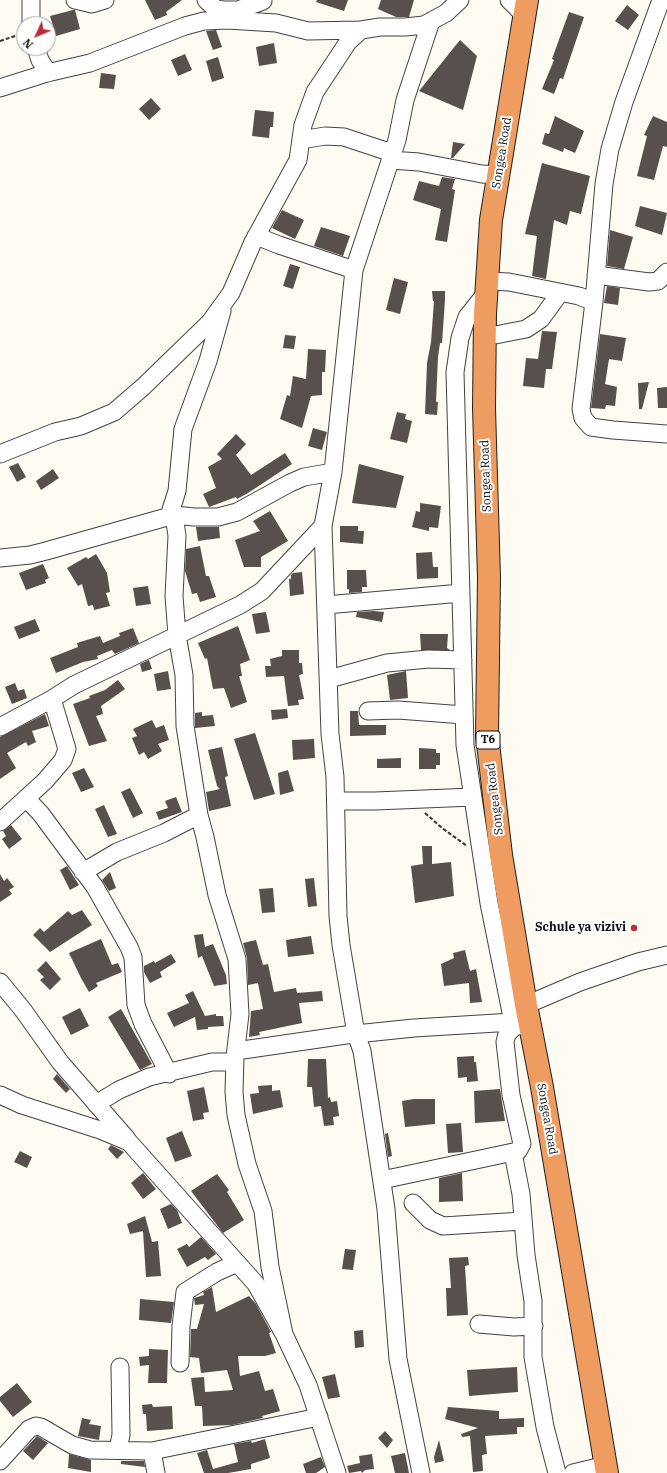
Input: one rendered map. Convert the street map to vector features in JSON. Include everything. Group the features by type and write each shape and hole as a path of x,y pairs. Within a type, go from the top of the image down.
{"highway":[{"name":"Songea Road","path":"526,8 491,220 487,287 484,408 490,578 487,735 520,1019 542,1087 607,1469"}],"street":[{"path":"31,0 32,16"},
{"path":"75,0 92,4 105,0"},
{"path":"206,0 216,9 223,10 238,10 263,1 262,12 264,22"},
{"path":"0,88 48,73 90,63 146,40 198,23 227,20 264,22 276,23 308,31 406,27 424,25 446,13 460,0"},
{"path":"509,0 526,8"},
{"path":"661,0 624,102 610,149 604,184 594,302 581,409 583,418 591,426 613,430 667,434"},
{"path":"421,1473 398,1359 386,1209 362,1051 356,1034 339,924 336,801 330,734 323,526 333,472 340,391 345,366 354,270 397,140 405,100 431,21"},
{"path":"0,454 55,432 82,426 114,412 143,387 210,322 231,293 256,236 298,160 303,125 315,92 348,42 361,30"},
{"path":"39,56 48,73"},
{"path":"301,140 325,136 344,137 391,157 482,174 498,175"},
{"path":"256,236 354,270"},
{"path":"596,275 649,282 658,281 667,272"},
{"path":"520,1019 489,903 465,745 455,372 460,338 467,316 487,287 509,282 579,296 594,302"},
{"path":"485,337 526,329 541,319 560,293"},
{"path":"224,303 208,361 183,429 177,491 172,516 177,536 174,596 177,635 184,676 185,726 198,815 205,837 217,895 237,959 240,1014 235,1057 234,1092 236,1115 247,1164 263,1210 270,1267 284,1334"},
{"path":"0,558 30,555 172,516 218,517 237,512 304,477 333,472"},
{"path":"0,727 52,699 74,685 240,605 262,591 323,526"},
{"path":"326,605 461,593"},
{"path":"329,679 387,663 428,659 463,660"},
{"path":"0,822 27,799 54,772 63,760 67,749 52,699"},
{"path":"368,711 398,710 464,715"},
{"path":"336,801 473,797"},
{"path":"27,799 41,814 95,887 130,948 133,957 136,1005 169,1074"},
{"path":"84,872 117,852 164,833 198,815"},
{"path":"382,1180 518,1151 522,1144 511,1096 505,1042 507,1034 520,1019 580,982 638,962 667,956"},
{"path":"0,982 23,1010 60,1062 129,1142 256,1284 284,1334 308,1385 337,1473"},
{"path":"96,1104 119,1090 149,1078 235,1057 356,1034 520,1019"},
{"path":"0,1095 22,1105 100,1130 129,1142"},
{"path":"513,1153 521,1194 522,1221 533,1301 533,1357 545,1427 557,1473"},
{"path":"413,1203 430,1220 443,1226 522,1221"},
{"path":"180,1363 181,1326 185,1292 217,1272 237,1263"},
{"path":"480,1324 514,1327 534,1326"},
{"path":"118,1449 121,1435 120,1367"},
{"path":"0,1461 29,1429 36,1426 41,1427 72,1445 90,1450 118,1449 152,1452 319,1417"},
{"path":"152,1452 156,1473"},
{"path":"573,1473 607,1469"}],"path":[{"path":"0,41 16,36"},
{"path":"411,800 442,828 482,854"}],"building":[{"path":"145,0 182,0 166,12 167,15 155,20"},
{"path":"317,0 348,0 344,11 316,2"},
{"path":"381,0 414,0 409,17 396,17 378,9"},
{"path":"627,5 639,15 628,30 615,21"},
{"path":"75,10 80,29 56,36 56,16 50,16"},
{"path":"569,12 584,17 563,79 560,78 554,94 542,89 554,60 552,59"},
{"path":"216,30 222,47 213,50 206,31"},
{"path":"460,40 477,56 463,110 419,91"},
{"path":"274,43 277,63 259,66 256,47"},
{"path":"185,54 192,70 178,76 171,60"},
{"path":"218,57 224,78 212,82 206,61"},
{"path":"101,73 116,75 114,89 99,88"},
{"path":"151,98 161,109 149,120 139,109"},
{"path":"255,110 274,112 273,127 270,127 269,138 252,136"},
{"path":"555,116 584,131 575,153 564,148 563,152 542,144 545,133 549,134"},
{"path":"653,116 667,122 667,147 663,146 654,180 637,176 647,136 644,135"},
{"path":"453,142 465,144 453,158 451,158"},
{"path":"542,163 590,176 581,214 570,211 567,225 554,220 546,279 532,276 537,236 525,234"},
{"path":"442,177 455,179 452,189 455,190 447,242 435,240 441,209 413,200 419,181 439,186"},
{"path":"640,206 667,213 662,235 635,226"},
{"path":"282,210 304,220 295,239 272,228"},
{"path":"321,227 350,236 343,256 314,246"},
{"path":"610,230 633,237 624,269 607,266"},
{"path":"290,264 300,267 293,289 283,286"},
{"path":"394,278 408,282 400,314 386,310"},
{"path":"607,286 620,288 618,305 604,303"},
{"path":"432,291 445,291 442,343 440,343 438,357 436,402 438,402 437,415 425,414 427,363 431,342 434,301"},
{"path":"542,331 557,332 552,369 546,369 544,388 523,386 526,358 538,359"},
{"path":"600,334 626,338 622,361 609,359 605,384 617,387 615,406 606,405 605,409 591,408"},
{"path":"285,335 296,336 294,349 283,348"},
{"path":"308,349 326,350 325,372 322,372 322,395 311,396 302,428 280,419 287,395 290,396 293,376 306,379"},
{"path":"649,382 642,409 639,409 638,383"},
{"path":"667,387 667,408 658,408 657,388"},
{"path":"397,412 406,414 405,419 412,421 407,443 390,439"},
{"path":"313,428 327,432 322,450 308,446"},
{"path":"236,434 246,444 236,455 251,475 285,453 292,464 237,499 236,497 209,507 203,494 216,488 208,467 222,459 217,454"},
{"path":"18,463 26,477 17,482 9,467"},
{"path":"359,464 404,476 396,508 352,503"},
{"path":"53,469 59,478 41,490 36,481"},
{"path":"420,503 441,506 438,528 429,527 429,531 412,527 416,511 420,512"},
{"path":"270,511 288,541 261,557 261,567 244,567 235,540 260,531 253,521"},
{"path":"340,526 358,526 358,531 364,531 363,544 340,542"},
{"path":"196,527 219,527 220,538 198,541"},
{"path":"200,546 206,576 209,576 216,597 200,602 197,593 192,594 185,571 186,549"},
{"path":"432,552 433,567 438,567 438,578 417,579 416,553"},
{"path":"96,554 107,573 110,592 106,593 110,606 94,610 93,605 88,606 82,584 78,586 67,568 86,557 88,559"},
{"path":"43,564 49,578 45,580 46,583 26,590 19,573"},
{"path":"347,570 366,570 367,587 362,587 362,592 349,593 349,589 347,589"},
{"path":"302,572 304,594 290,596 289,579 291,579 291,575 293,573"},
{"path":"148,586 151,604 136,606 133,588"},
{"path":"266,612 270,632 256,634 252,614"},
{"path":"357,612 384,612 382,622 356,617"},
{"path":"35,619 40,631 19,639 14,627"},
{"path":"238,626 250,660 240,664 242,676 239,676 247,702 231,708 224,688 213,689 207,658 205,659 198,643"},
{"path":"133,628 139,643 115,654 112,650 97,656 98,659 83,662 56,673 50,658 78,647 77,643 100,636 103,643 120,636 119,633"},
{"path":"420,634 448,634 447,648 450,650 421,650"},
{"path":"282,650 299,650 299,663 302,663 303,674 299,675 304,699 298,700 299,705 288,706 284,676 266,677 265,666 271,666 270,659 282,656"},
{"path":"149,660 152,669 142,672 140,664"},
{"path":"168,671 171,689 157,691 154,674"},
{"path":"406,671 408,698 390,700 387,675"},
{"path":"118,680 125,689 101,706 103,714 96,716 107,741 89,746 73,704 90,698 89,696 105,690"},
{"path":"15,683 18,691 24,689 27,698 12,704 5,687"},
{"path":"287,709 288,718 272,720 271,710"},
{"path":"350,711 358,711 359,725 386,725 386,735 350,736"},
{"path":"202,712 202,716 213,715 215,726 195,728 195,713"},
{"path":"45,714 49,726 32,731 36,742 28,746 26,742 7,753 16,768 0,779 0,737"},
{"path":"152,720 156,728 164,725 169,740 158,744 162,751 148,759 144,752 139,755 132,738 137,736 133,729"},
{"path":"255,733 275,794 254,800 234,739"},
{"path":"314,739 315,758 293,760 292,740"},
{"path":"222,747 228,776 225,777 231,806 209,811 206,792 220,789 217,786 208,750"},
{"path":"419,748 436,749 436,753 440,753 440,765 436,765 436,769 419,769"},
{"path":"401,758 401,768 377,768 377,759"},
{"path":"84,768 94,787 81,792 72,773"},
{"path":"288,770 294,791 280,795 278,773"},
{"path":"130,788 143,813 133,818 121,792"},
{"path":"176,797 182,812 159,820 156,812 168,808 165,801"},
{"path":"104,805 117,834 108,837 95,809"},
{"path":"11,825 22,839 9,849 2,839 6,836 3,831"},
{"path":"422,846 432,846 432,864 451,862 454,896 415,903 411,866 423,864"},
{"path":"67,866 79,885 70,890 60,870"},
{"path":"110,872 116,888 109,891 102,880"},
{"path":"0,874 4,881 7,878 14,887 9,890 12,894 0,902"},
{"path":"314,878 317,906 308,907 305,879"},
{"path":"273,888 275,912 262,913 259,889"},
{"path":"82,910 92,925 50,952 33,935 40,928 44,932 68,911 72,915"},
{"path":"203,934 205,947 213,944 226,975 227,984 214,986 202,956 198,958 194,935"},
{"path":"311,936 314,954 288,957 286,940"},
{"path":"101,939 112,965 118,963 122,972 96,983 98,986 89,992 69,953"},
{"path":"256,940 263,965 268,964 274,992 296,988 297,993 322,991 323,1001 299,1003 302,1023 259,1032 260,1035 249,1037 251,1011 263,1009 258,983 248,985 247,958 243,943"},
{"path":"465,950 470,971 476,969 482,1002 470,1003 469,983 444,986 441,964 454,958 453,953"},
{"path":"171,954 176,962 160,972 162,977 150,983 144,972 144,966 154,961 155,963"},
{"path":"46,961 61,979 50,990 40,980 44,977 37,970"},
{"path":"193,991 205,1016 216,1014 216,1016 223,1016 224,1026 208,1027 208,1029 197,1030 195,1017 174,1027 167,1013 189,1003 185,995"},
{"path":"80,1008 89,1026 71,1035 62,1017"},
{"path":"121,1009 152,1064 140,1070 108,1017"},
{"path":"474,1056 478,1081 467,1082 467,1077 458,1078 457,1057"},
{"path":"308,1059 326,1059 328,1098 330,1097 331,1102 337,1101 339,1116 333,1117 334,1125 324,1126 321,1106 314,1107 312,1087 307,1087"},
{"path":"57,1074 70,1089 66,1093 53,1079"},
{"path":"272,1085 272,1091 280,1090 283,1107 253,1114 250,1094 259,1093 258,1086"},
{"path":"204,1087 209,1112 203,1113 204,1119 193,1121 187,1091"},
{"path":"500,1089 505,1121 475,1123 474,1091"},
{"path":"414,1099 435,1099 435,1124 405,1127 402,1101"},
{"path":"461,1123 463,1152 448,1153 446,1124"},
{"path":"182,1131 192,1156 175,1162 166,1138"},
{"path":"388,1133 392,1156 388,1157 385,1134"},
{"path":"111,1145 124,1152 117,1159 108,1149"},
{"path":"20,1151 32,1157 27,1168 14,1162"},
{"path":"143,1173 156,1189 143,1199 131,1183"},
{"path":"462,1173 463,1201 439,1202 439,1178"},
{"path":"217,1174 229,1190 227,1192 244,1220 223,1233 191,1191"},
{"path":"171,1204 177,1210 182,1223 168,1229 160,1209"},
{"path":"145,1216 152,1242 158,1241 161,1276 146,1277 143,1231 130,1234 127,1224"},
{"path":"201,1237 216,1254 208,1260 205,1257 187,1267 177,1249 187,1244 189,1247"},
{"path":"345,1249 356,1250 353,1270 342,1269"},
{"path":"468,1257 469,1265 465,1266 468,1315 447,1316 446,1288 451,1288 449,1258"},
{"path":"212,1287 216,1312 249,1296 256,1304 271,1332 269,1333 276,1353 265,1356 238,1356 240,1376 259,1371 265,1391 273,1389 280,1411 262,1416 263,1418 232,1425 203,1426 202,1406 195,1406 191,1378 204,1377 205,1392 233,1390 227,1370 201,1373 199,1358 190,1357 191,1329 197,1329 204,1304 195,1305 194,1298 204,1295 203,1292"},
{"path":"140,1299 174,1302 171,1323 139,1320"},
{"path":"363,1330 364,1347 355,1348 354,1331"},
{"path":"149,1349 168,1350 167,1383 148,1383 149,1365 140,1366 139,1357 149,1356"},
{"path":"517,1367 518,1392 469,1396 467,1370"},
{"path":"335,1374 340,1397 328,1399 322,1377"},
{"path":"17,1383 32,1402 13,1417 0,1401 0,1397"},
{"path":"152,1404 153,1407 172,1406 173,1429 147,1431 146,1414 143,1414 142,1405"},
{"path":"448,1407 499,1411 499,1419 524,1418 524,1427 517,1427 517,1434 485,1436 487,1454 482,1455 483,1471 473,1472 470,1436 462,1437 461,1434 478,1428 445,1419"},
{"path":"82,1418 91,1420 89,1424 101,1426 99,1440 78,1436"},
{"path":"385,1431 393,1440 387,1448 378,1438"},
{"path":"37,1436 48,1443 33,1460 23,1451"},
{"path":"265,1439 270,1458 251,1464 251,1469 228,1473 204,1473 197,1453 207,1450 213,1469 238,1462 234,1444 251,1441 252,1443"},
{"path":"439,1440 444,1461 435,1463 434,1457"},
{"path":"405,1453 409,1473 395,1473 391,1456"},
{"path":"69,1454 91,1460 91,1472 68,1468"},
{"path":"372,1454 374,1469 365,1470 362,1473 361,1471 349,1473 347,1466 360,1463 359,1456"},
{"path":"321,1457 325,1467 316,1473 306,1473 303,1464"},
{"path":"121,1461 144,1461 145,1467 121,1464"}],"place":[{"name":"Schule ya vizivi","path":"634,928"}]}
